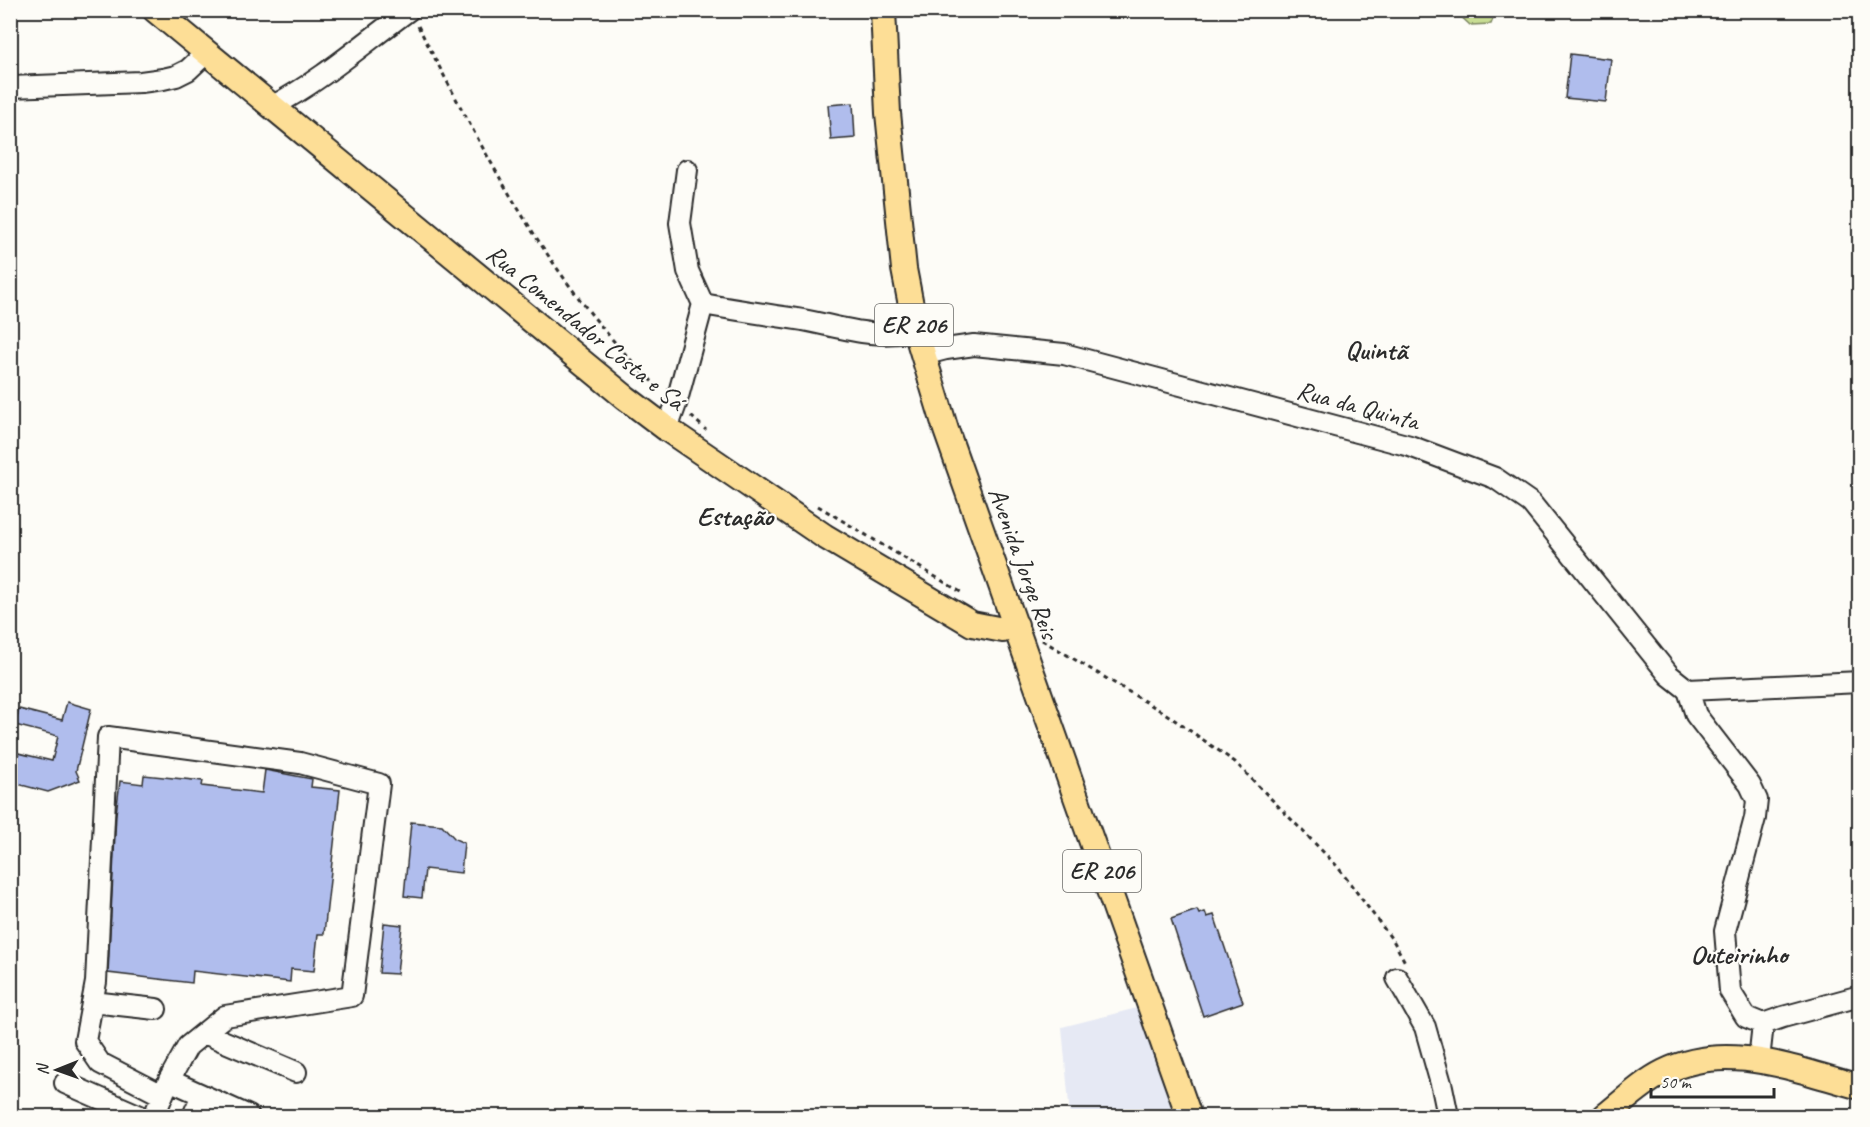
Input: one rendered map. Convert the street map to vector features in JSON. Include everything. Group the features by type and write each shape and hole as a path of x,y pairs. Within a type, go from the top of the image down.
{"main road":[{"name":"Rua Comendador Costa e Sá","path":"155,10 626,399 667,429 824,536 972,624 1004,630 1016,625"},
{"name":"Avenida Jorge Reis","path":"883,10 888,113 899,237 916,331 950,439 1189,1116"},
{"path":"1605,1116 1638,1089 1664,1072 1696,1059 1726,1056 1759,1060 1860,1087"}],"street":[{"path":"271,107 291,97 412,16"},
{"path":"10,87 141,82 163,79 189,70 206,53"},
{"path":"667,429 703,304 688,271 680,223 687,170"},
{"path":"703,304 870,334 893,335 916,331"},
{"name":"Rua da Quinta","path":"923,355 974,345 1064,354 1410,446 1495,478 1531,503 1669,675 1688,690"},
{"path":"1860,682 1688,690 1696,715 1750,785 1757,800 1755,818 1725,932 1730,991 1746,1017 1763,1024 1860,996"},
{"path":"154,1116 166,1087 188,1046 225,1016 351,996 379,784 300,763 108,737 96,982 85,1041 100,1063 166,1087 202,1095 242,1115"},
{"path":"1403,974 1425,1027 1448,1116"},
{"path":"92,1002 156,1009"},
{"path":"1759,1060 1763,1024"},
{"path":"204,1033 296,1072"},
{"path":"64,1083 140,1116"},
{"path":"193,1116 202,1095"}],"path":[{"path":"412,16 484,152 522,217 590,314 656,385 709,432"},
{"path":"813,502 965,594"},
{"path":"1016,625 1166,714 1235,762 1337,866 1394,942 1403,974"}],"shaded area":[{"path":"1137,1008 1174,1116 1070,1116 1062,1027"}],"green space":[{"path":"1455,11 1496,11 1491,24 1470,25"}],"building":[{"path":"1570,54 1611,59 1606,102 1565,98"},
{"path":"853,103 855,138 831,140 828,105"},
{"path":"67,702 91,709 76,771 80,780 48,792 10,782 10,751 52,761 58,736 15,725 19,709 62,720"},
{"path":"265,770 312,779 311,787 340,790 324,934 318,934 314,971 291,969 290,982 193,971 192,983 108,973 116,814 120,781 143,784 144,775 203,781 202,786 262,793"},
{"path":"411,822 442,825 455,839 464,843 461,873 425,869 422,898 404,896"},
{"path":"1197,910 1199,914 1205,912 1207,917 1214,915 1243,1002 1203,1016 1171,919"},
{"path":"384,923 402,925 397,974 379,973"}],"district":[{"name":"Quintã","path":"1376,350"},
{"name":"Estação","path":"735,516"},
{"name":"Outeirinho","path":"1739,954"}]}
